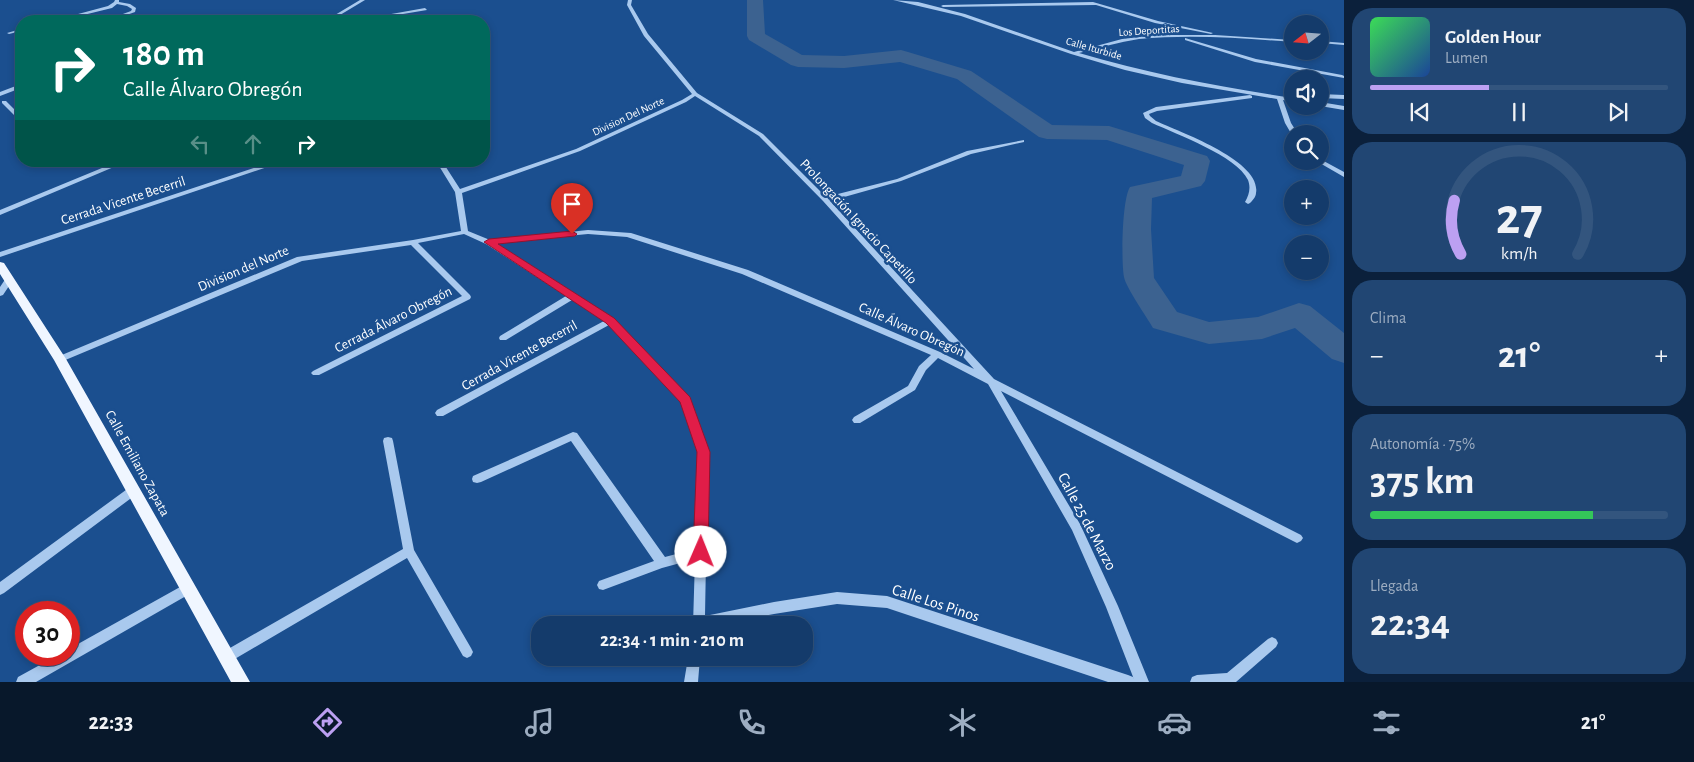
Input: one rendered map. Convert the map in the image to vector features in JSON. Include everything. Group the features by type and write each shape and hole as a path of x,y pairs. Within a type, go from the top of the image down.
{"main road":[{"name":"Calle Emiliano Zapata","path":"0,265 3,289 60,359 241,682"}],"street":[{"path":"337,15 363,0"},
{"path":"630,0 629,5 646,35 695,94"},
{"name":"Calle Iturbide","path":"895,0 934,6 1073,53 1181,81 1284,99"},
{"path":"1085,0 1157,22 1228,36 1284,40"},
{"path":"74,15 117,2 134,9 133,12 124,15"},
{"path":"934,6 1097,4"},
{"path":"390,15 425,9"},
{"path":"9,33 15,32"},
{"name":"Los Deportitas","path":"1073,53 1130,40 1228,36"},
{"path":"1182,37 1255,60 1342,77"},
{"path":"1329,43 1344,44"},
{"path":"15,88 0,94 2,102 15,114"},
{"name":"Division Del Norte","path":"458,192 578,150 695,94"},
{"name":"Prolongación Ignacio Capetillo","path":"695,94 761,135 825,200 991,382"},
{"path":"1248,202 1253,192 1253,183 1234,162 1219,152 1154,122 1147,117 1146,113 1156,109 1261,95"},
{"path":"1329,96 1344,97"},
{"path":"1279,98 1289,125"},
{"path":"1329,106 1344,108"},
{"path":"825,200 899,180 969,152 1022,141"},
{"path":"1329,166 1344,175"},
{"path":"0,213 111,167"},
{"name":"Cerrada Vicente Becerril","path":"0,255 264,167"},
{"path":"443,167 458,192 464,232 489,242 610,321 685,400 703,452 699,616"},
{"name":"Division del Norte","path":"60,359 300,259 413,242 464,232"},
{"name":"Calle Álvaro Obregón","path":"489,242 588,232 628,235 745,272 936,354 1297,538"},
{"name":"Cerrada Álvaro Obregón","path":"316,373 468,297 413,242"},
{"path":"503,338 572,296"},
{"name":"Cerrada Vicente Becerril","path":"440,413 610,321"},
{"path":"857,420 912,388 922,368 936,354"},
{"name":"Calle 25 de Marzo","path":"991,382 1076,527 1112,606 1142,682"},
{"path":"477,479 573,436 662,563"},
{"path":"388,441 409,551 467,652"},
{"path":"0,589 134,490"},
{"path":"228,656 409,551"},
{"path":"603,585 662,563 701,552"},
{"path":"23,682 190,588"},
{"name":"Calle Los Pinos","path":"736,616 837,598 888,602 1128,682"},
{"path":"1197,682 1230,679 1272,643"},
{"path":"691,682 693,666"}],"waterway":[{"path":"755,0 756,36 798,61 844,62 901,56 964,75 1047,132 1109,133 1198,161 1192,181 1139,193 1137,229 1139,278 1165,320 1209,333 1262,328 1299,314 1344,351"}],"route":[{"path":"572,234 489,242 610,321 685,400 703,452 701,552"}]}
